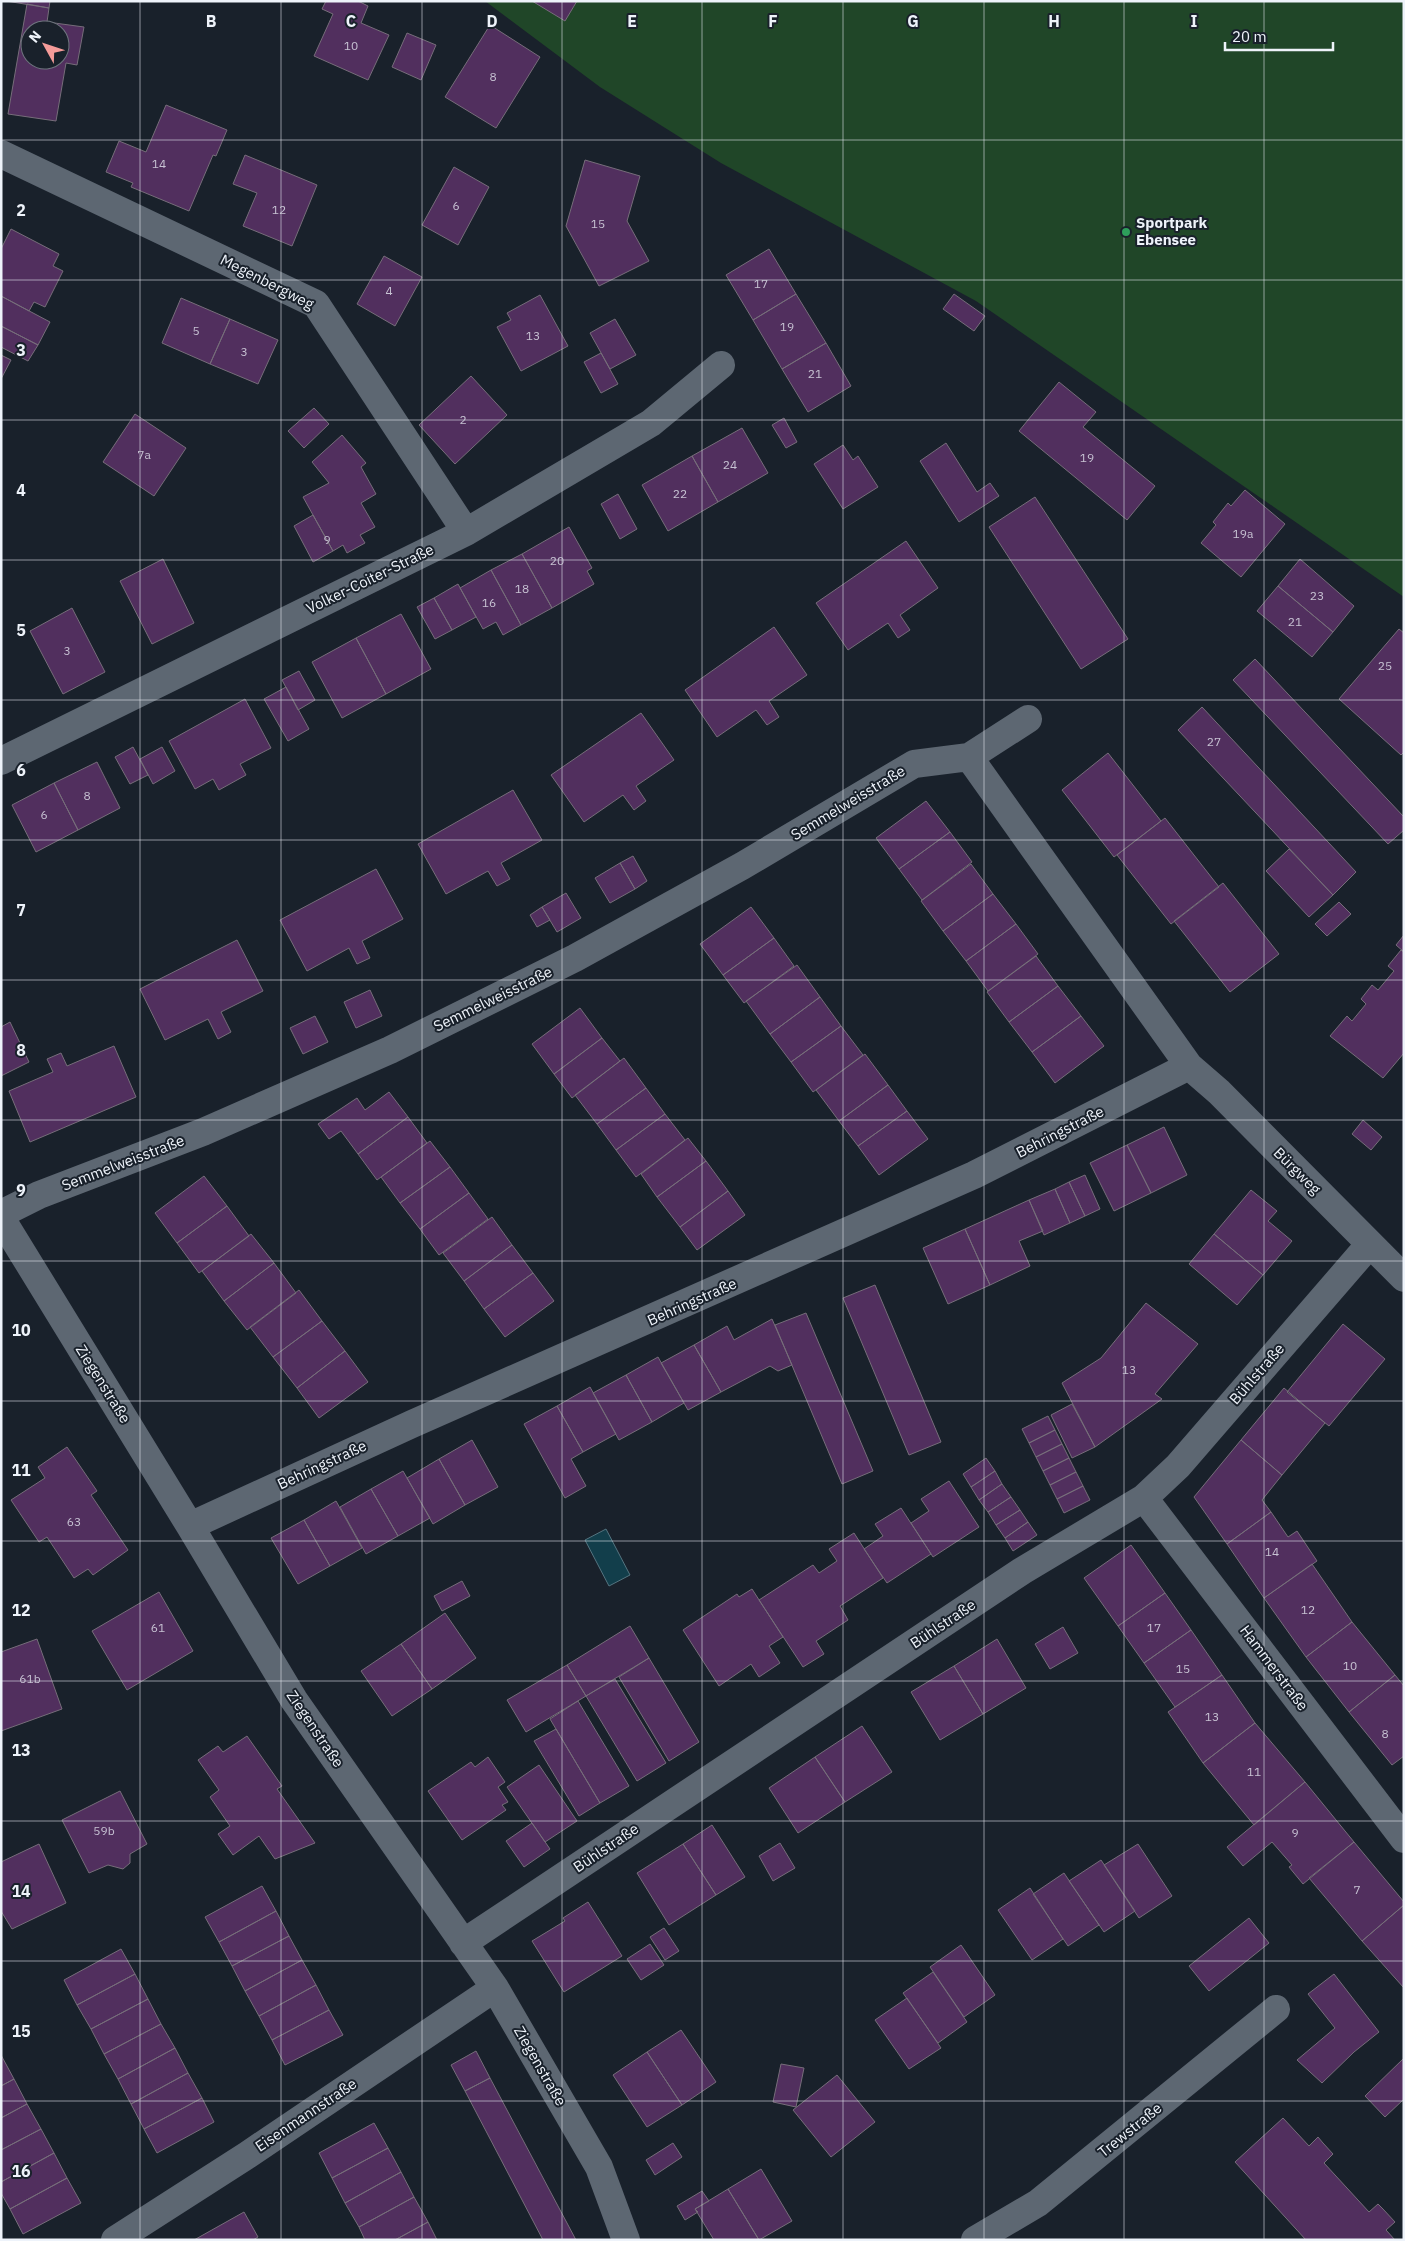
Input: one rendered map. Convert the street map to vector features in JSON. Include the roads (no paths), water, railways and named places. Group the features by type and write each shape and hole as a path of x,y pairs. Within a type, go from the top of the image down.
{"street":[{"name":"Megenbergweg","path":"1,154 316,304 466,532"},
{"name":"Volker-Coiter-Straße","path":"1,761 466,532 651,423 721,365"},
{"name":"Semmelweisstraße","path":"1,1214 39,1195 203,1132 390,1050 575,958 742,866 914,764 969,757 1028,719"},
{"path":"969,757 1189,1066"},
{"name":"Bürgweg","path":"1189,1066 1219,1092 1404,1278"},
{"name":"Behringstraße","path":"190,1526 412,1424 974,1175 1189,1066"},
{"name":"Ziegenstraße","path":"1,1218 190,1526 294,1700 495,1988 599,2167 626,2240"},
{"name":"Bühlstraße","path":"462,1943 1022,1571 1144,1498 1178,1466 1370,1244"},
{"name":"Hammerstraße","path":"1144,1498 1404,1839"},
{"name":"Eisenmannstraße","path":"115,2240 246,2156 495,1988"},
{"name":"Trewstraße","path":"975,2240 1038,2203 1276,2009"}],"water":[{"path":"606,1529 630,1575 609,1586 585,1540"}],"place":[{"name":"Sportpark Ebensee","path":"1126,232"}]}
